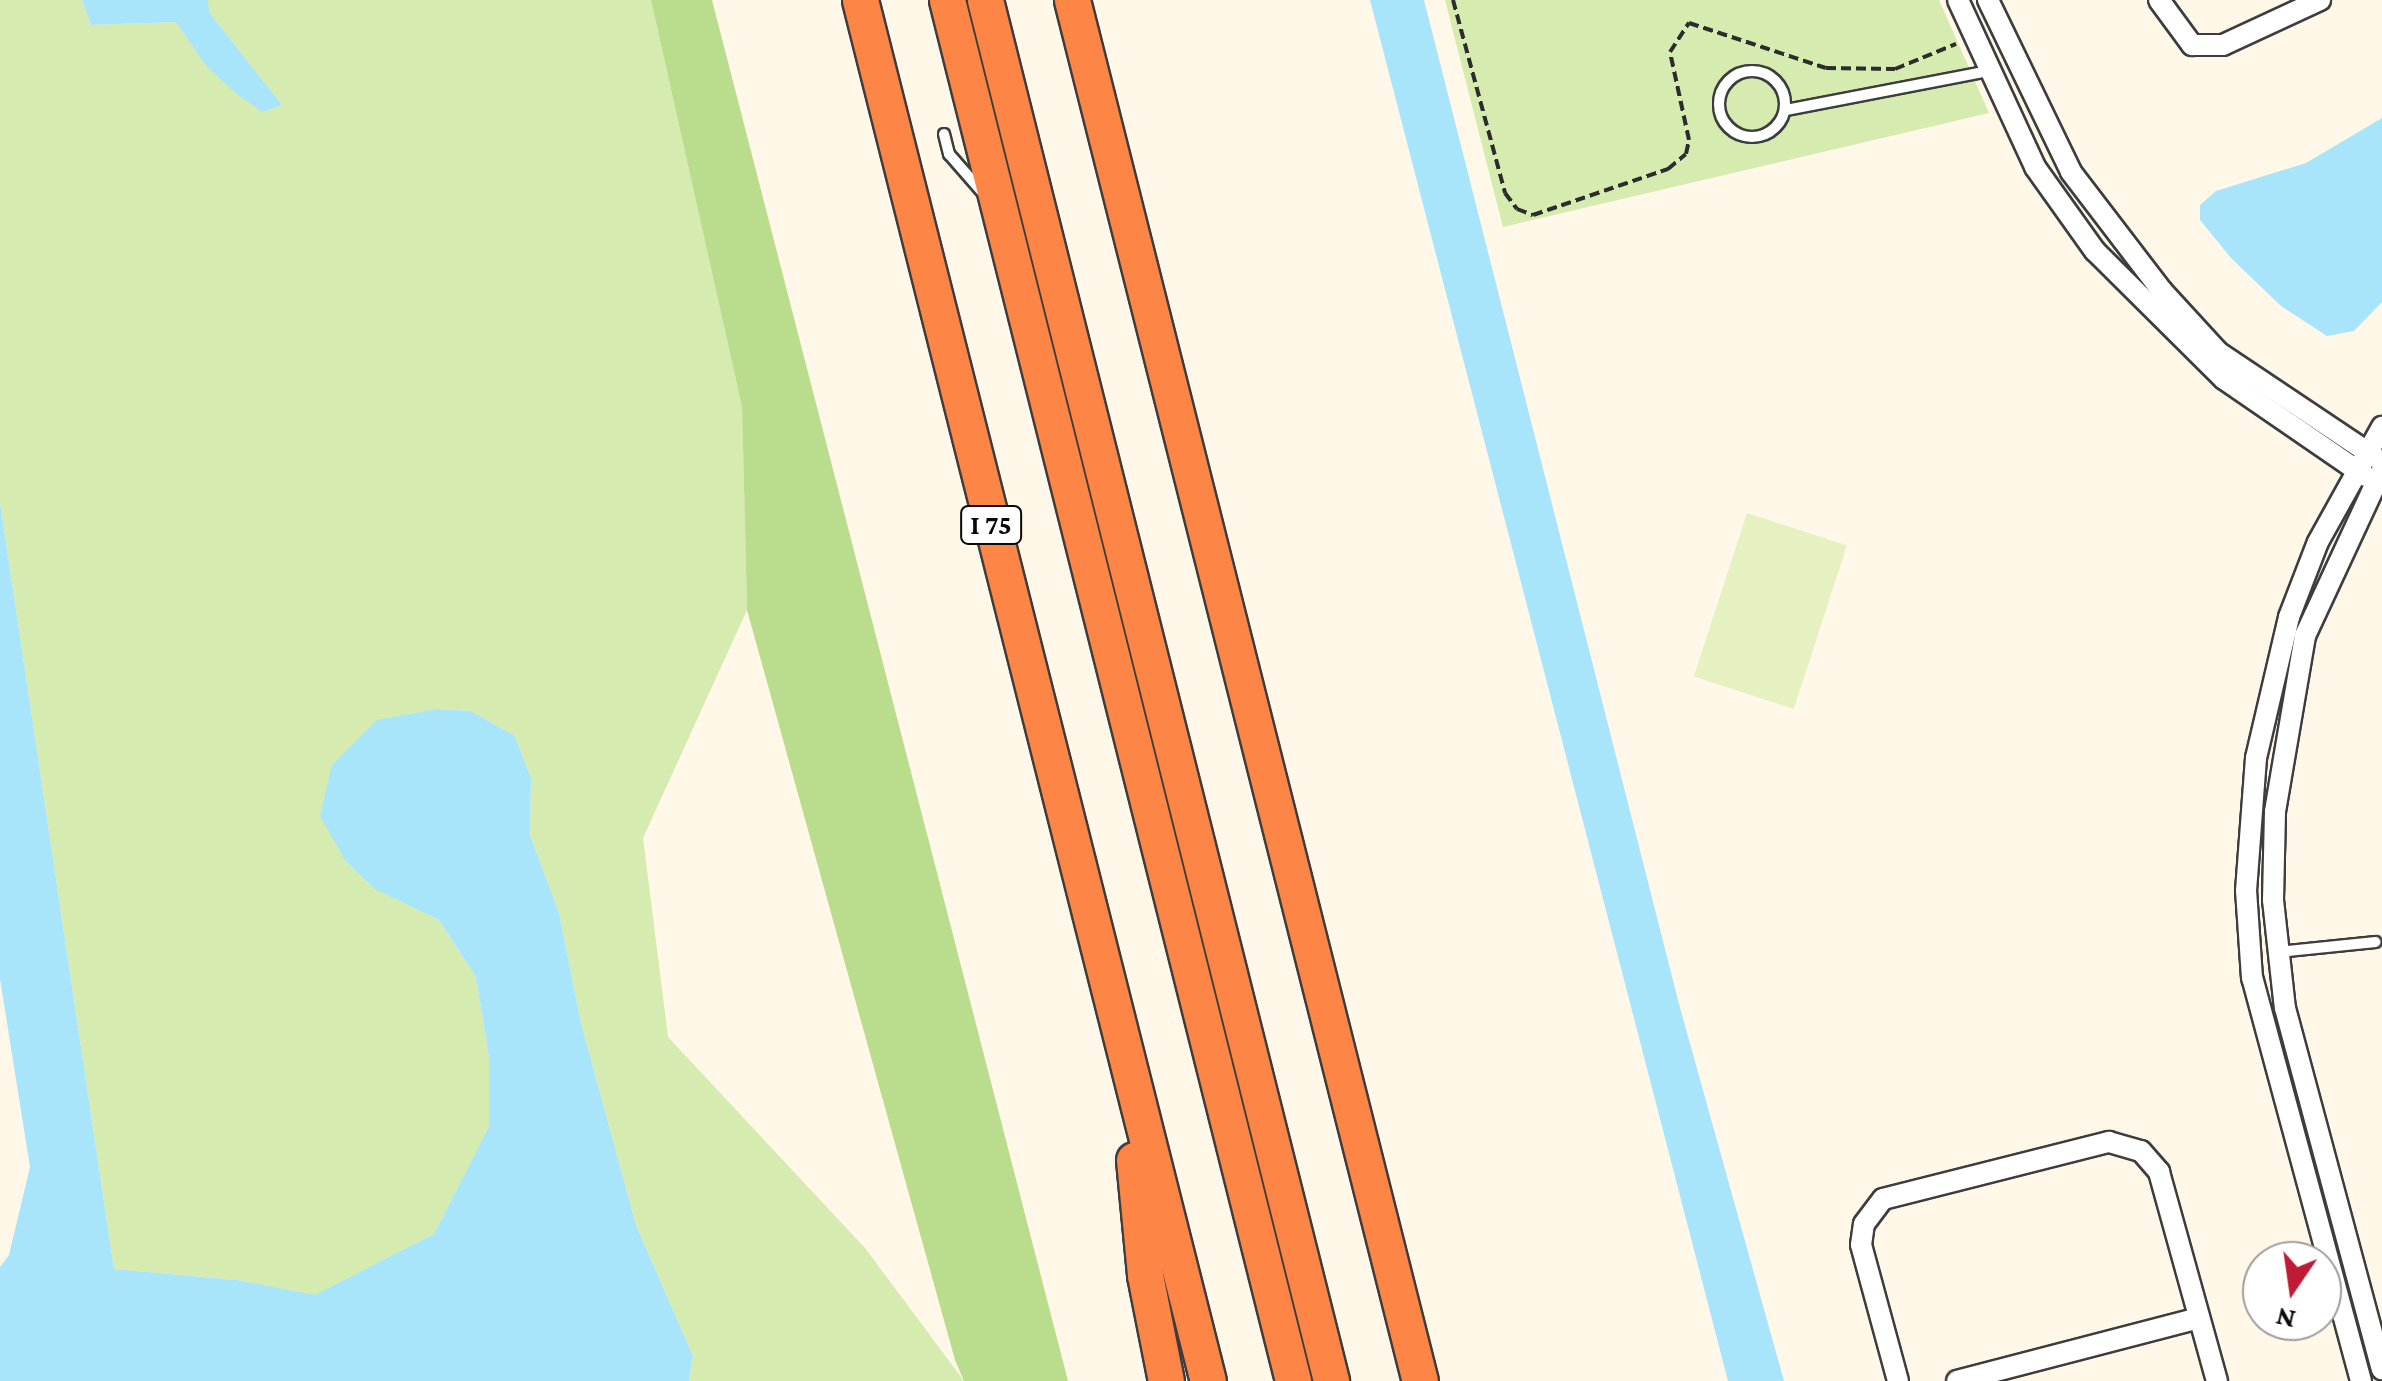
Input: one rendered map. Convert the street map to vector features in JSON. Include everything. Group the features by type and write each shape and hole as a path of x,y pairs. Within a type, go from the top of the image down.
{"highway":[{"name":"I 75","path":"860,0 1208,1381"},
{"path":"948,0 1294,1381"},
{"path":"985,0 1331,1379"},
{"path":"1072,0 1420,1381"},
{"path":"1124,1049 1145,1275 1166,1381"}],"street":[{"path":"1958,0 2035,167 2095,251 2148,310 2224,379 2354,470 2378,476 2305,636 2285,728 2275,812 2277,952 2327,1174 2382,1368"},
{"path":"1988,0 2070,172 2162,291 2218,352 2373,456"},
{"path":"2159,0 2192,45 2222,45 2320,0"},
{"path":"2362,1381 2252,978 2246,892 2250,809 2268,694 2289,617 2354,470 2373,456 2382,426"},
{"path":"1898,1381 1860,1245 1864,1224 1883,1199 2109,1142 2141,1151 2159,1172 2217,1381"},
{"path":"1958,1381 2199,1318"}],"lane":[{"path":"1786,110 1780,85 1758,71 1733,77 1720,98 1725,123 1746,137 1772,132 1786,110 1990,72"},
{"path":"944,134 960,169 1000,206"},
{"path":"2277,952 2375,942"}],"path":[{"path":"1453,0 1506,193 1533,216 1668,169 1686,154 1689,140 1670,52 1690,23 1732,32 1763,50 1826,68 1894,69 1957,44 1965,76"}],"green space":[{"path":"0,0 82,0 91,25 176,22 263,112 282,105 208,11 208,0 651,0 742,407 747,610 643,838 668,1037 865,1248 964,1381 689,1381 693,1356 636,1225 581,1023 559,913 530,835 531,778 515,736 471,711 438,709 375,888 439,920 476,977 489,1058 490,1128 434,1234 315,1296 237,1280 114,1269 0,502"},
{"path":"651,0 712,0 1068,1381 964,1381 955,1360 747,610 742,407"},
{"path":"1445,0 1939,0 1989,113 1503,227"},
{"path":"1747,513 1847,545 1794,709 1694,677"}],"water":[{"path":"82,0 208,0 209,12 282,105 263,112 238,95 207,67 176,22 91,25"},
{"path":"1370,0 1424,0 1679,1004 1784,1381 1728,1381"},
{"path":"2382,118 2382,302 2354,331 2327,336 2281,306 2231,258 2200,220 2200,205 2216,191 2306,163"},
{"path":"0,502 114,1269 237,1280 315,1295 434,1234 489,1127 489,1058 476,977 439,920 375,889 345,860 320,816 332,765 377,720 438,709 471,711 515,736 531,778 530,835 559,913 581,1023 636,1225 693,1356 689,1381 0,1381 0,1267 9,1255 30,1167 0,979"}]}
